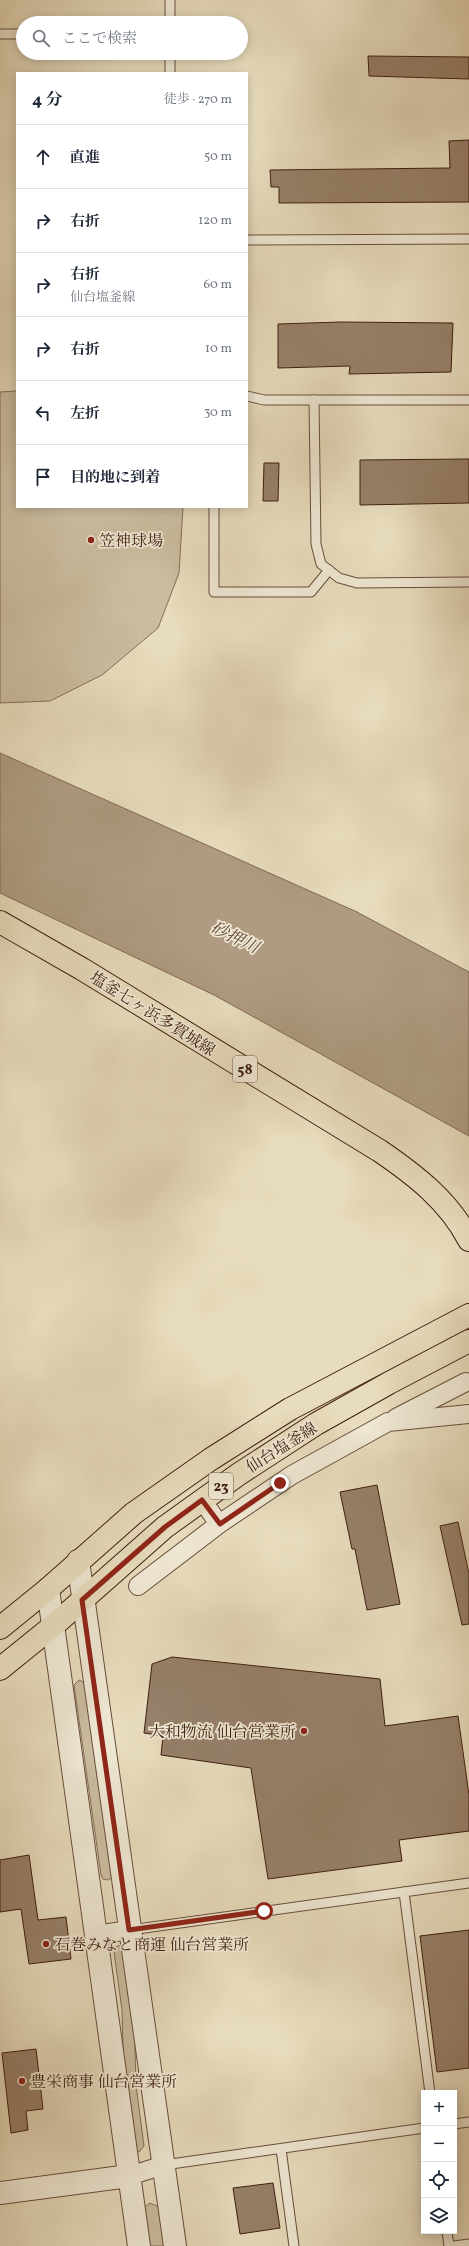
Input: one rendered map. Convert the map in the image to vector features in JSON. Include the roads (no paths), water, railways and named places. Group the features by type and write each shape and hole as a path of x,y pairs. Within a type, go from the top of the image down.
{"main road":[{"name":"塩釜七ヶ浜多賀城線","path":"0,922 82,969 380,1150 419,1178 444,1204 469,1240"},
{"name":"仙台塩釜線","path":"0,1628 48,1589 134,1513 238,1442 290,1409 469,1315"},
{"name":"仙台塩釜線","path":"0,1669 53,1626 165,1527 239,1474 316,1424 389,1382 469,1341"}],"street":[{"path":"138,1586 220,1524 292,1475 388,1422 466,1382"},
{"path":"388,1422 469,1414"},
{"path":"202,1500 220,1524"},
{"path":"78,1561 82,1600 175,2246"},
{"path":"48,1589 139,2246"},
{"path":"96,1935 129,1930"},
{"path":"0,2193 129,2176 164,2165"}],"lane":[{"path":"170,0 170,16"},
{"path":"0,34 16,34"},
{"path":"170,60 170,72"},
{"path":"248,240 469,239"},
{"path":"248,396 264,400 469,400"},
{"path":"314,400 316,544 321,564 339,578 357,583 469,582"},
{"path":"214,508 214,592 311,592 329,570"},
{"path":"129,1930 469,1883"},
{"path":"404,1892 430,2090"},
{"path":"457,2124 469,2122"},
{"path":"164,2165 421,2128"},
{"path":"281,2149 294,2246"},
{"path":"447,2234 449,2246"},
{"path":"454,2246 469,2244"}],"water":[{"name":"砂押川","path":"0,753 357,912 469,972 469,1136 214,995 0,893"}],"place":[{"name":"笠神球場","path":"91,540"},
{"name":"大和物流 仙台営業所","path":"304,1731"},
{"name":"石巻みなと商運 仙台営業所","path":"46,1944"},
{"name":"豊栄商事 仙台営業所","path":"22,2081"}]}
